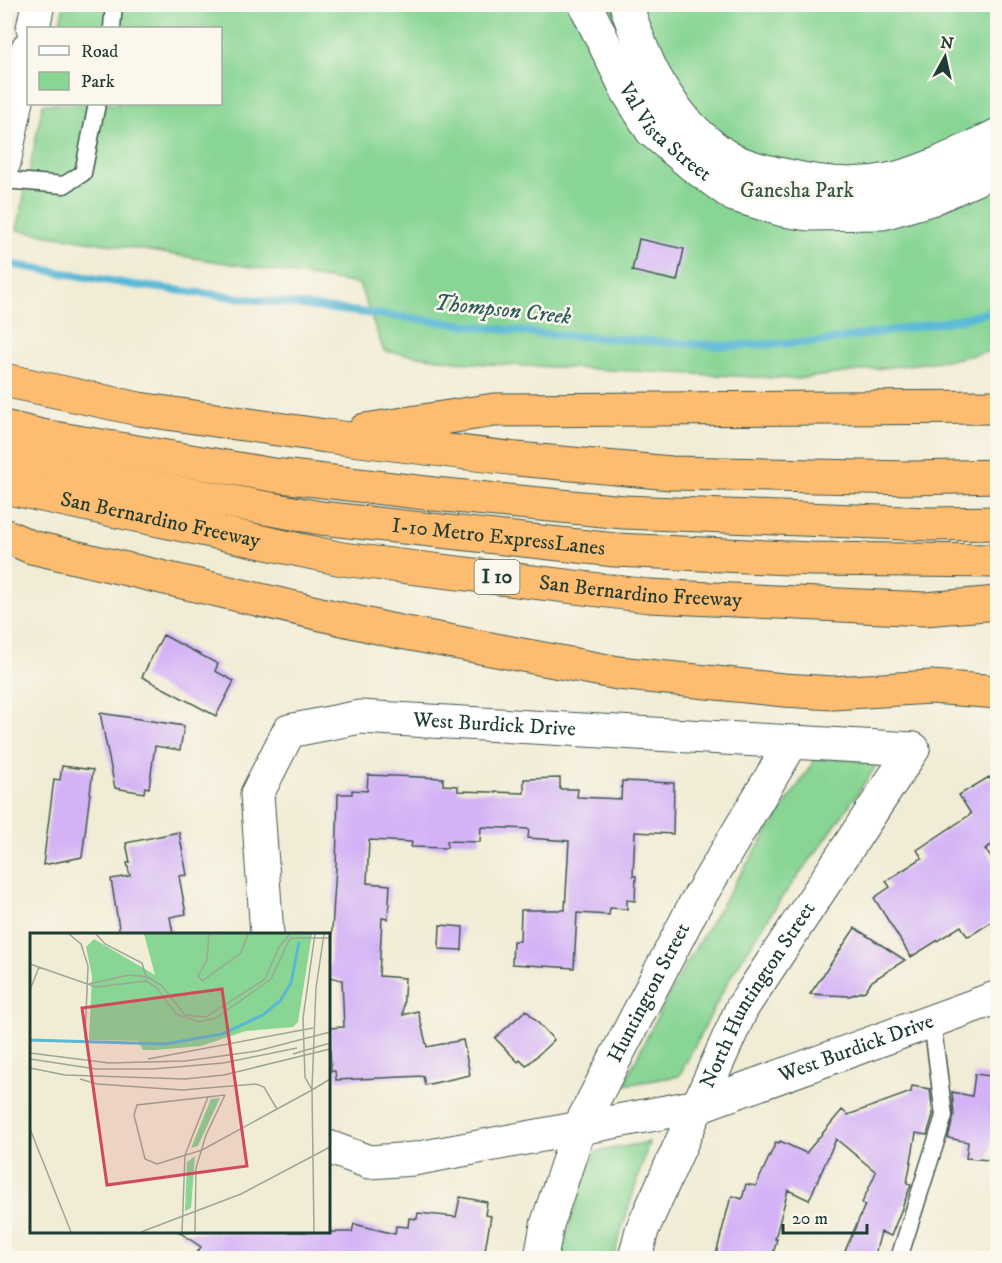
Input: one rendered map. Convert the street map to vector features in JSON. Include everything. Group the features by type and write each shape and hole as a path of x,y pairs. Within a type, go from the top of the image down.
{"highway":[{"path":"4,380 139,410 517,459 671,473 912,478 998,476"},
{"path":"326,436 494,410 998,407"},
{"name":"I-10 Metro ExpressLanes","path":"4,427 42,436 273,475 446,495 636,512 919,524 998,523"},
{"name":"I-10 Metro ExpressLanes","path":"4,459 321,518 615,550 812,559 998,561"},
{"name":"San Bernardino Freeway","path":"4,487 342,559 638,594 925,609 998,603"},
{"path":"4,535 31,547 378,628 618,673 833,693 931,687 998,692"}],"street":[{"path":"33,27 38,4"},
{"name":"Val Vista Street","path":"585,4 628,92 652,131 691,164 734,195 783,210 808,214 883,213 931,199 998,170"},
{"name":"Val Vista Street","path":"626,4 646,63 668,101 712,147 732,160 761,170 828,184 861,184 897,178 951,158 998,135"},
{"path":"4,163 27,53"},
{"name":"West Burdick Drive","path":"267,933 257,794 289,731 360,717 913,749"},
{"name":"Huntington Street","path":"541,1258 547,1225 579,1128 694,906 792,742"},
{"name":"North Huntington Street","path":"635,1258 642,1230 742,1008 913,749"},
{"name":"West Burdick Drive","path":"330,1148 369,1162 414,1159 698,1106 998,997"}],"lane":[{"path":"112,27 114,4"},
{"path":"4,180 64,186 83,173 97,105"},
{"path":"899,1258 944,1116 932,1021"}],"green space":[{"name":"Ganesha Park","path":"64,5 997,5 997,350 954,359 796,379 470,363 384,351 359,284 17,230 43,105 222,105 222,27 59,27"},
{"path":"816,758 879,762 782,897 731,976 679,1076 624,1085 644,1042 689,959"},
{"path":"649,1142 613,1258 560,1258 584,1178 596,1152"}],"building":[{"path":"639,239 684,249 677,281 632,271"},
{"path":"163,635 218,664 215,671 234,681 216,716 142,677"},
{"path":"100,713 184,726 180,750 155,746 149,788 145,787 144,793 115,788"},
{"path":"62,766 93,770 82,857 43,865 54,779 60,780"},
{"path":"368,775 443,778 443,785 458,786 458,791 524,793 524,779 560,778 560,789 578,789 577,797 621,799 622,781 674,783 673,834 635,832 633,876 636,876 635,901 627,900 627,909 610,908 609,915 577,913 574,968 512,964 513,941 520,941 521,910 565,910 569,841 528,838 529,829 481,827 480,842 447,841 447,848 411,847 412,842 369,840 367,883 390,885 388,919 382,918 379,976 405,978 403,1015 418,1011 427,1047 463,1040 470,1075 425,1085 423,1076 336,1080 335,1071 331,1071 330,1028 344,1027 342,980 330,977 338,794 352,794 352,790 367,791"},
{"path":"989,777 998,790 998,841 985,849 998,868 998,918 967,936 961,926 911,957 874,898 890,887 886,881 922,858 917,850 971,814 959,795"},
{"path":"179,832 187,875 179,876 186,914 170,917 173,933 120,933 111,879 130,876 126,843"},
{"path":"440,925 463,927 462,950 439,949"},
{"path":"855,928 905,960 872,981 865,991 849,996 810,994"},
{"path":"526,1010 554,1040 526,1066 520,1060 518,1062 495,1038"},
{"path":"975,1074 998,1077 998,1122 994,1122 989,1160 966,1158 968,1142 948,1138 954,1115 952,1092 972,1096"},
{"path":"912,1086 930,1089 933,1115 927,1135 916,1133 907,1183 911,1185 891,1236 881,1232 874,1258 842,1258 865,1205 862,1203 876,1172 836,1139 809,1200 788,1190 772,1258 715,1258 730,1200 733,1196 742,1199 746,1184 756,1186 776,1142 780,1141 806,1153 842,1110 848,1115 911,1092"},
{"path":"460,1197 487,1202 485,1215 491,1216 484,1256 477,1255 476,1258 193,1258 201,1247 180,1233 352,1232 354,1224 395,1234 396,1226 408,1227 409,1218 417,1219 418,1213 456,1217"}],"waterway":[{"name":"Thompson Creek","path":"4,263 134,285 542,334 725,346 819,342 957,320 998,310"}]}
